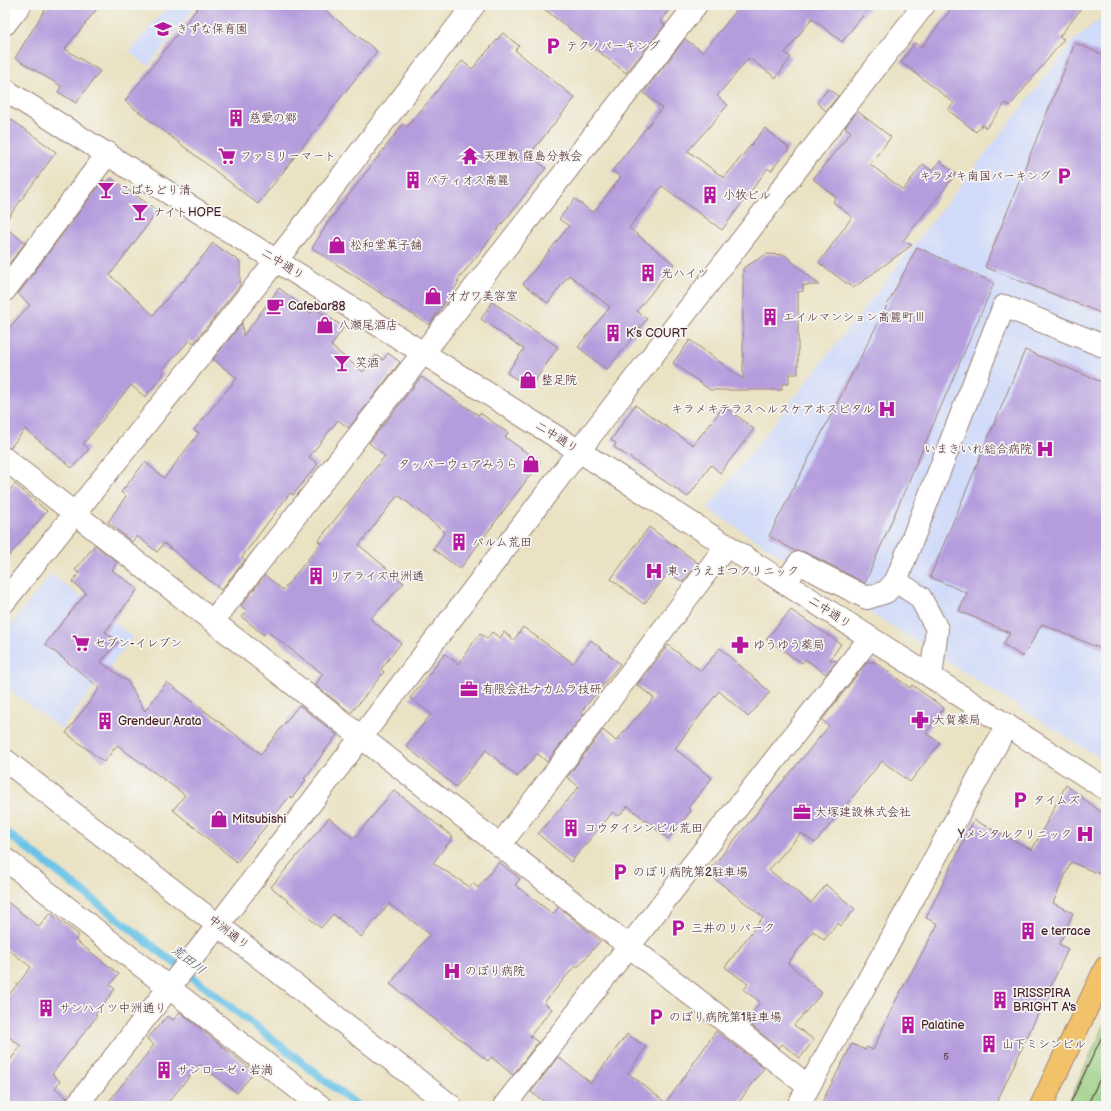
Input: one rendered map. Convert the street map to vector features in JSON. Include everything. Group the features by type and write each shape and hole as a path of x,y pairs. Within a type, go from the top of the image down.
{"main road":[{"path":"1041,1106 1106,967"}],"street":[{"path":"5,24 20,5"},
{"path":"5,601 276,260 474,5"},
{"path":"213,621 696,5"},
{"path":"76,1106 219,924 579,451 924,5"},
{"name":"二中通り","path":"5,90 424,352 1106,788"},
{"path":"5,290 108,153"},
{"path":"785,583 799,563 867,598 886,592 896,581 1004,306 1106,347"},
{"path":"5,459 808,1086"},
{"path":"500,846 727,545"},
{"path":"896,581 920,597 937,629 931,677"},
{"path":"504,1106 628,945 668,898 870,638"},
{"path":"798,1106 896,932 1007,725"},
{"name":"中洲通り","path":"5,760 219,924 451,1106"},
{"path":"5,858 320,1106"}],"shaded area":[{"name":"きずな保育園","path":"168,5 196,5 148,66 130,52"},
{"path":"1106,14 1106,762 707,509 1076,38"},
{"path":"51,574 133,637 61,729 5,686 5,633"}],"green space":[{"path":"1106,1022 1106,1090 1099,1106 1067,1106"}],"building":[{"path":"48,5 100,5 65,49 100,71 76,103 58,92 61,86 15,58"},
{"name":"慈愛の郷","path":"200,5 318,5 377,51 258,204 125,101"},
{"path":"539,5 673,5 660,21 665,25 626,73"},
{"path":"741,5 871,5 842,42 812,18 785,53 791,57 776,78 749,58 717,96 728,105 688,151 724,178 765,128 789,148 771,171 768,168 722,230 662,186 629,228 674,264 637,311 647,319 607,370 578,347 610,307 569,275 548,303 523,284 569,226 559,219 575,199 593,213 621,177 612,171 662,108 644,93 685,39 703,52"},
{"path":"954,5 1084,5 1059,37 1064,39 1010,106 1006,103 986,128 982,125 976,132 948,110 954,103 901,62 915,43 921,48"},
{"path":"503,33 519,46 515,50 575,98 529,155 546,168 457,281 459,282 429,325 312,248 329,221 403,124 407,127 462,61 472,69"},
{"name":"キラメキ南国パーキング","path":"1075,43 1106,56 1106,315 985,267"},
{"path":"828,89 838,96 826,111 817,103"},
{"path":"857,111 891,137 870,164 903,190 923,164 932,171 940,161 956,174 903,241 912,245 853,288 819,263 852,217 833,202 836,197 813,179 851,132 845,127"},
{"path":"5,115 56,152 5,222"},
{"path":"111,178 158,211 110,275 153,315 182,281 183,282 213,243 240,262 240,285 194,343 190,340 161,371 164,374 145,397 131,385 83,444 89,449 72,468 25,429 10,448 5,447 5,332 30,305 18,294 103,180 107,183"},
{"path":"5,227 25,243 5,269"},
{"name":"キラメキテラスヘルスケアホスピタル","path":"917,247 994,283 865,583 805,552 795,551 769,536"},
{"name":"エイルマンション高麗町Ⅲ","path":"767,254 785,255 819,285 803,285 803,291 798,292 798,374 789,374 789,384 782,384 782,390 710,390 673,363 690,340 743,379 743,268"},
{"path":"279,288 311,313 314,308 344,327 331,346 363,372 376,355 383,360 388,353 400,362 349,428 338,420 309,457 318,464 293,495 290,493 242,557 245,560 221,590 164,543 157,552 137,536 132,542 108,522 126,496 121,492 145,462 164,478 199,433 194,430 237,378 213,359 242,323 243,336"},
{"path":"492,302 558,347 530,388 507,373 524,349 481,319"},
{"name":"いまきいれ総合病院","path":"1025,350 1106,384 1106,651 1042,624 1023,657 1003,644 1010,633 959,611 967,593 930,577"},
{"path":"421,377 478,415 480,413 508,433 505,437 540,462 460,569 433,549 445,532 398,495 359,545 404,583 370,619 401,643 381,669 384,672 351,713 315,685 323,674 267,631 264,635 242,617 247,611 241,606 265,575 283,590 321,543 318,541 385,456 369,443"},
{"path":"635,405 693,445 724,406 754,429 720,473 711,465 688,497 614,447 616,443 611,440"},
{"path":"15,484 47,511 5,560 5,496"},
{"name":"東・うえまつクリニック","path":"649,527 698,563 683,582 668,573 644,604 611,579"},
{"path":"95,545 117,562 112,570 138,589 105,632 118,642 101,662 127,681 145,711 167,682 261,754 299,705 337,735 304,779 306,780 292,798 290,796 237,862 173,810 185,795 117,745 104,762 66,733 100,688 45,644 86,593 72,582 79,573 75,570"},
{"path":"791,610 841,644 830,660 837,661 826,674 805,659 802,663 766,639"},
{"path":"523,627 573,663 591,640 620,664 581,712 584,714 547,762 538,754 536,755 517,777 486,750 456,787 406,746 431,714 410,698 445,654 458,664 480,633 487,639 492,632 500,638 504,632 514,640"},
{"path":"668,645 701,671 720,648 770,692 748,717 719,691 679,743 675,749 712,778 688,808 691,811 668,839 628,806 619,816 613,812 571,862 538,834 579,787 567,777 603,730 616,741 654,698 637,685"},
{"path":"867,662 875,662 910,688 912,685 944,708 926,733 940,743 910,782 882,761 815,843 801,833 769,870 811,903 826,885 855,909 841,926 838,923 824,940 813,931 788,963 822,993 794,1025 814,1040 800,1058 782,1044 779,1048 746,1021 760,1002 744,990 748,984 725,967 763,917 714,878 719,873 712,867 829,726 822,720"},
{"path":"1066,785 1106,816 1106,877 1071,862 1053,903 1073,913 1059,944 1068,949 995,1106 820,1106 852,1044 865,1050 867,1047 873,1050 895,1002 938,924 926,918 974,820 1032,850"},
{"path":"394,790 453,837 433,863 470,887 473,883 478,888 499,862 520,879 515,885 553,914 559,907 600,941 577,968 575,966 544,1003 552,1009 530,1036 538,1042 513,1075 491,1057 488,1061 390,984 430,934 389,904 361,937 333,914 321,928 271,887 329,818 354,839"},
{"path":"5,900 39,927 50,913 79,935 75,940 119,974 110,985 115,989 95,1015 97,1016 52,1074 60,1081 55,1088 67,1098 64,1106 5,1106 5,1067 21,1046 5,1034 5,1000 31,967 5,947"},
{"name":"サンローゼ・岩満","path":"180,1012 254,1072 237,1093 200,1064 165,1106 105,1106 154,1045 147,1039 167,1016 173,1020"},
{"path":"716,1031 764,1068 736,1106 550,1106 531,1092 558,1057 591,1083 627,1034 646,1047 628,1073 666,1103"}],"waterway":[{"name":"荒田川","path":"5,831 358,1106"}],"tram line":[{"path":"1069,1106 1106,1028"},
{"path":"1087,1106 1106,1066"}],"place":[{"name":"きずな保育園","path":"163,29"},
{"name":"テクノパーキング","path":"553,46"},
{"name":"慈愛の郷","path":"236,118"},
{"name":"ファミリーマート","path":"227,156"},
{"name":"天理教 薩島分教会","path":"470,156"},
{"name":"キラメキ南国パーキング","path":"1064,176"},
{"name":"パティオス高麗","path":"413,180"},
{"name":"こばちどり清","path":"106,190"},
{"name":"小牧ビル","path":"710,195"},
{"name":"ナイトHOPE","path":"140,212"},
{"name":"松和堂菓子舗","path":"337,245"},
{"name":"光ハイツ","path":"648,273"},
{"name":"オガワ美容室","path":"433,296"},
{"name":"Cafebar88","path":"275,306"},
{"name":"エイルマンション高麗町Ⅲ","path":"770,317"},
{"name":"八瀬尾酒店","path":"325,325"},
{"name":"K’s COURT","path":"613,333"},
{"name":"笑酒","path":"342,363"},
{"name":"整足院","path":"528,380"},
{"name":"キラメキテラスヘルスケアホスピタル","path":"887,409"},
{"name":"いまきいれ総合病院","path":"1045,449"},
{"name":"タッパーウェアみうら","path":"531,464"},
{"name":"パルム荒田","path":"459,542"},
{"name":"東・うえまつクリニック","path":"654,571"},
{"name":"リアライズ中洲通","path":"316,576"},
{"name":"セブン-イレブン","path":"81,643"},
{"name":"ゆうゆう薬局","path":"740,645"},
{"name":"有限会社ナカムラ技研","path":"469,689"},
{"name":"大賀薬局","path":"920,720"},
{"name":"Grendeur Arata","path":"105,721"},
{"name":"タイムズ","path":"1020,800"},
{"name":"大塚建設株式会社","path":"802,812"},
{"name":"Mitsubishi","path":"219,819"},
{"name":"コウタイシンビル荒田","path":"571,828"},
{"name":"Yメンタルクリニック","path":"1085,834"},
{"name":"のぼり病院第2駐車場","path":"620,872"},
{"name":"三井のリパーク","path":"678,928"},
{"name":"e terrace","path":"1028,931"},
{"name":"のぼり病院","path":"452,971"},
{"name":"IRISSPIRA BRIGHT A's","path":"1000,1000"},
{"name":"サンハイツ中洲通り","path":"46,1008"},
{"name":"のぼり病院第1駐車場","path":"656,1017"},
{"name":"Palatine","path":"908,1025"},
{"name":"山下ミシンビル","path":"989,1044"},
{"name":"サンローゼ・岩満","path":"164,1070"}]}
